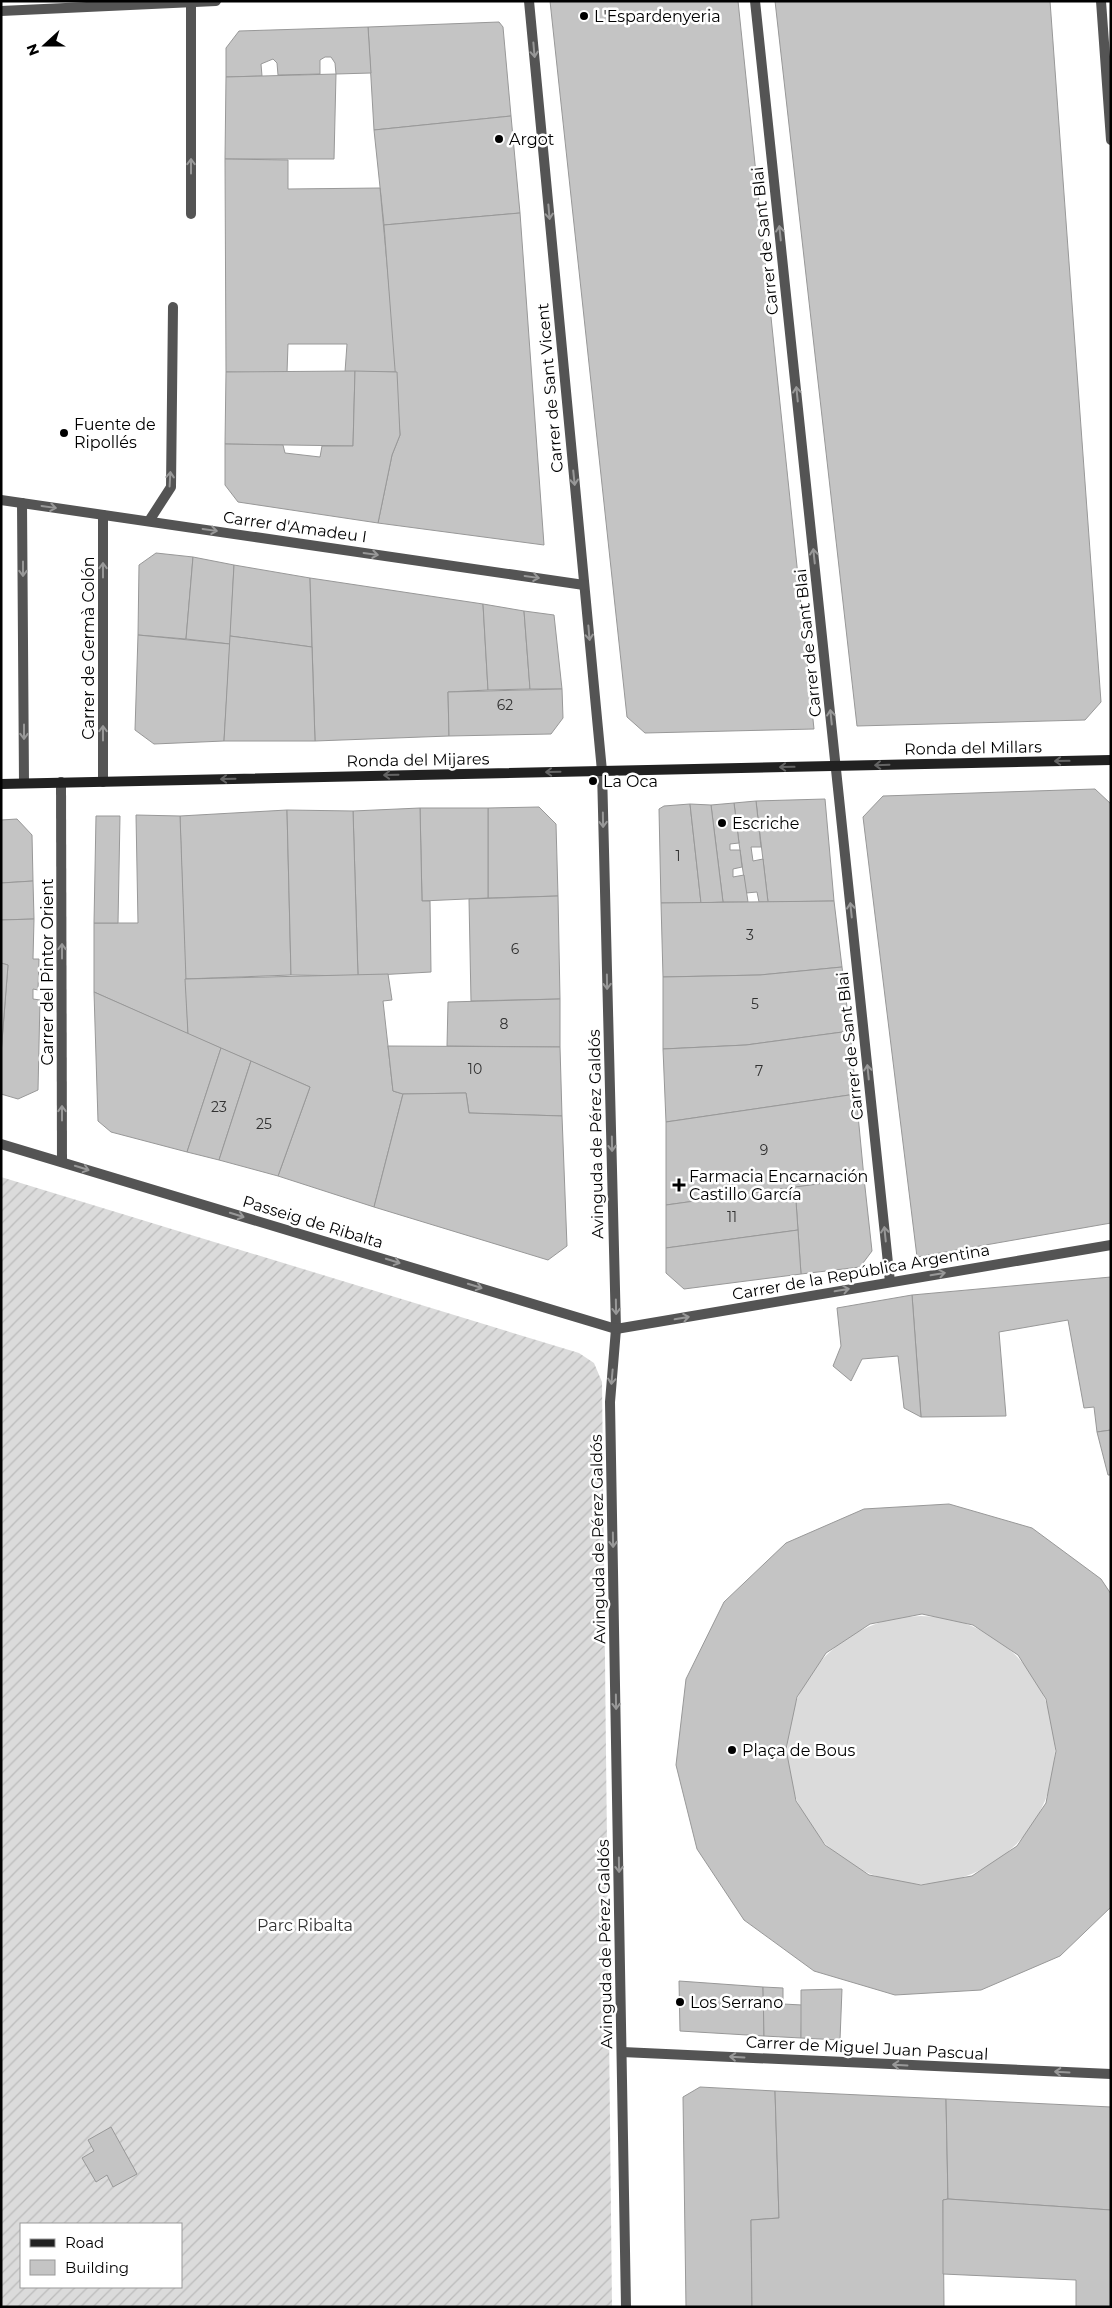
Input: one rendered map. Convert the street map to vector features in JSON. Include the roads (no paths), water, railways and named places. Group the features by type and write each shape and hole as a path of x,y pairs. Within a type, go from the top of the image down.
{"main road":[{"name":"Ronda del Millars","path":"836,766 1111,760"},
{"name":"Ronda del Mijares","path":"1,784 836,766"}],"street":[{"path":"1,11 216,1"},
{"name":"Carrer de Sant Vicent","path":"529,1 602,771"},
{"name":"Carrer de Sant Blai","path":"755,1 890,1282"},
{"path":"1101,1 1111,140"},
{"path":"191,2 191,214"},
{"path":"149,521 171,487 173,307"},
{"name":"Carrer d'Amadeu I","path":"1,500 584,585"},
{"path":"22,503 24,783"},
{"name":"Carrer de Germà Colón","path":"103,514 103,782"},
{"name":"Avinguda de Pérez Galdós","path":"602,771 616,1329 610,1402 626,2307"},
{"name":"Carrer del Pintor Orient","path":"62,782 62,1162"},
{"name":"Passeig de Ribalta","path":"1,1144 616,1329"},
{"name":"Carrer de la República Argentina","path":"616,1329 1111,1245"},
{"name":"Carrer de Miguel Juan Pascual","path":"622,2052 1111,2074"}],"place":[{"name":"L'Espardenyeria","path":"584,16"},
{"name":"Argot","path":"499,139"},
{"name":"Fuente de Ripollés","path":"64,433"},
{"name":"La Oca","path":"593,781"},
{"name":"Escriche","path":"722,823"},
{"name":"Farmacia Encarnación Castillo García","path":"679,1185"},
{"name":"Plaça de Bous","path":"732,1750"},
{"name":"Los Serrano","path":"680,2002"}],"park label":[{"name":"Parc Ribalta","path":"305,1925"}]}
